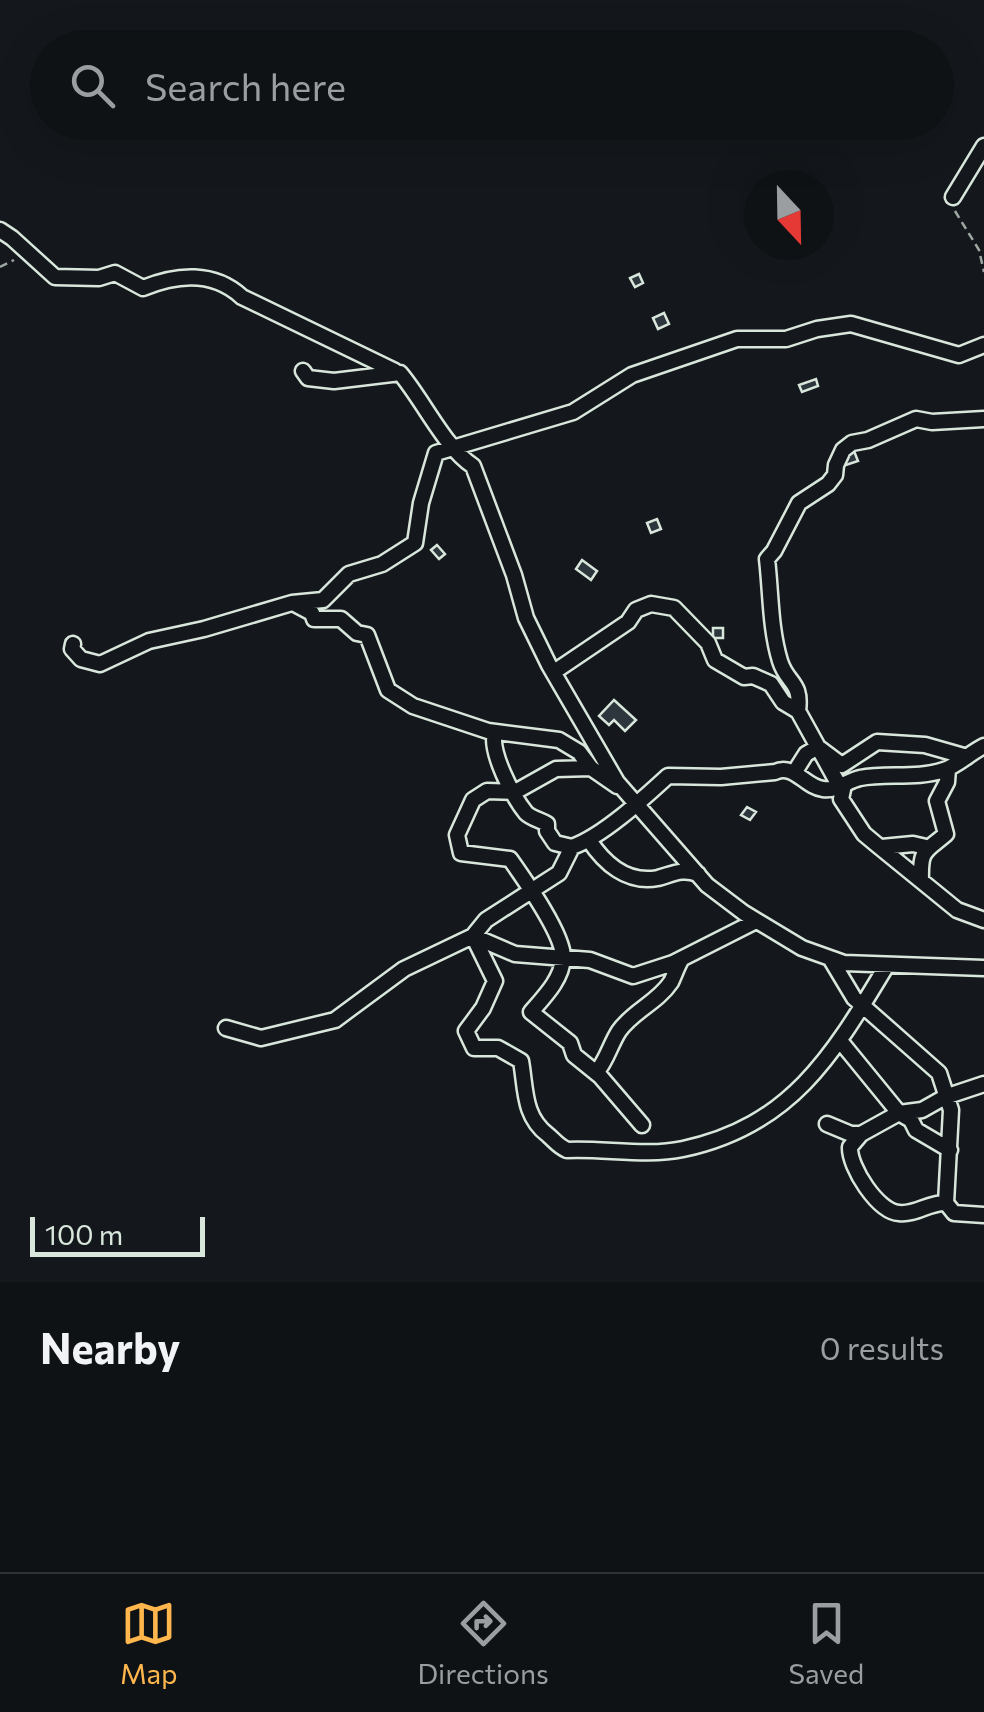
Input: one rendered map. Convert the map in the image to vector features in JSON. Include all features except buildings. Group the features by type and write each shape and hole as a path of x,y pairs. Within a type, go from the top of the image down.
{"street":[{"path":"954,196 984,146"},
{"path":"0,230 55,276 99,278 114,272 144,288 173,277 227,283 242,297 400,373 458,456 473,466 526,618 554,672 626,792 706,885 802,948 844,963 984,968"},
{"path":"73,644 72,650 81,659 100,664 149,641 292,602 323,600 349,574 382,564 415,543 420,503 436,453 573,412 632,375 738,339 786,339 851,324 959,354 984,345"},
{"path":"303,371 308,378 334,382 400,373"},
{"path":"984,419 916,419 852,443 843,450 828,484 799,503 767,559 768,594 781,664 798,686 798,711 842,786 841,799 864,834 957,910 984,920"},
{"path":"292,602 312,613 314,619 340,620 357,633 367,635 388,690 413,706 495,732 560,740 626,792"},
{"path":"554,672 628,622 636,610 652,604 674,608 708,643 715,660 744,677 753,676 771,684 783,702 798,711"},
{"path":"495,732 494,751 528,815 547,824 554,843 572,847 589,840 668,776 721,777 782,769 820,789 861,778 948,769 984,746"},
{"path":"818,747 842,765 877,742 925,745 966,756"},
{"path":"794,773 806,754 818,747"},
{"path":"591,768 556,770 515,792 488,791 473,800 457,835 461,853 510,859 532,890 563,956 552,988 531,1012 570,1043 574,1055 596,1073 642,1125"},
{"path":"921,880 920,861 926,847 946,834 938,800 947,782 948,769"},
{"path":"589,840 604,862 629,875 647,880 685,869 698,874"},
{"path":"226,1028 261,1038 335,1020 404,968 473,936 486,920 559,872 572,847"},
{"path":"882,847 926,847"},
{"path":"473,936 514,954 590,960 633,976 680,960 756,921"},
{"path":"473,936 495,981 483,1008 466,1031 470,1041 474,1048 498,1048 521,1061 526,1104 538,1130 567,1150 681,1150 754,1123 812,1080 841,1042 887,965"},
{"path":"830,958 854,998 939,1073 951,1110 946,1204"},
{"path":"596,1073 608,1059 616,1035 635,1012 643,1010 672,980 680,960"},
{"path":"841,1042 916,1130 950,1150"},
{"path":"984,1084 945,1097 922,1110 899,1113 861,1134 850,1147 852,1167 884,1208 902,1214 937,1202 946,1204 954,1213 984,1215"},
{"path":"827,1124 861,1134"}],"path":[{"path":"954,196 954,210 979,250 984,272"},
{"path":"0,267 28,252"}]}
